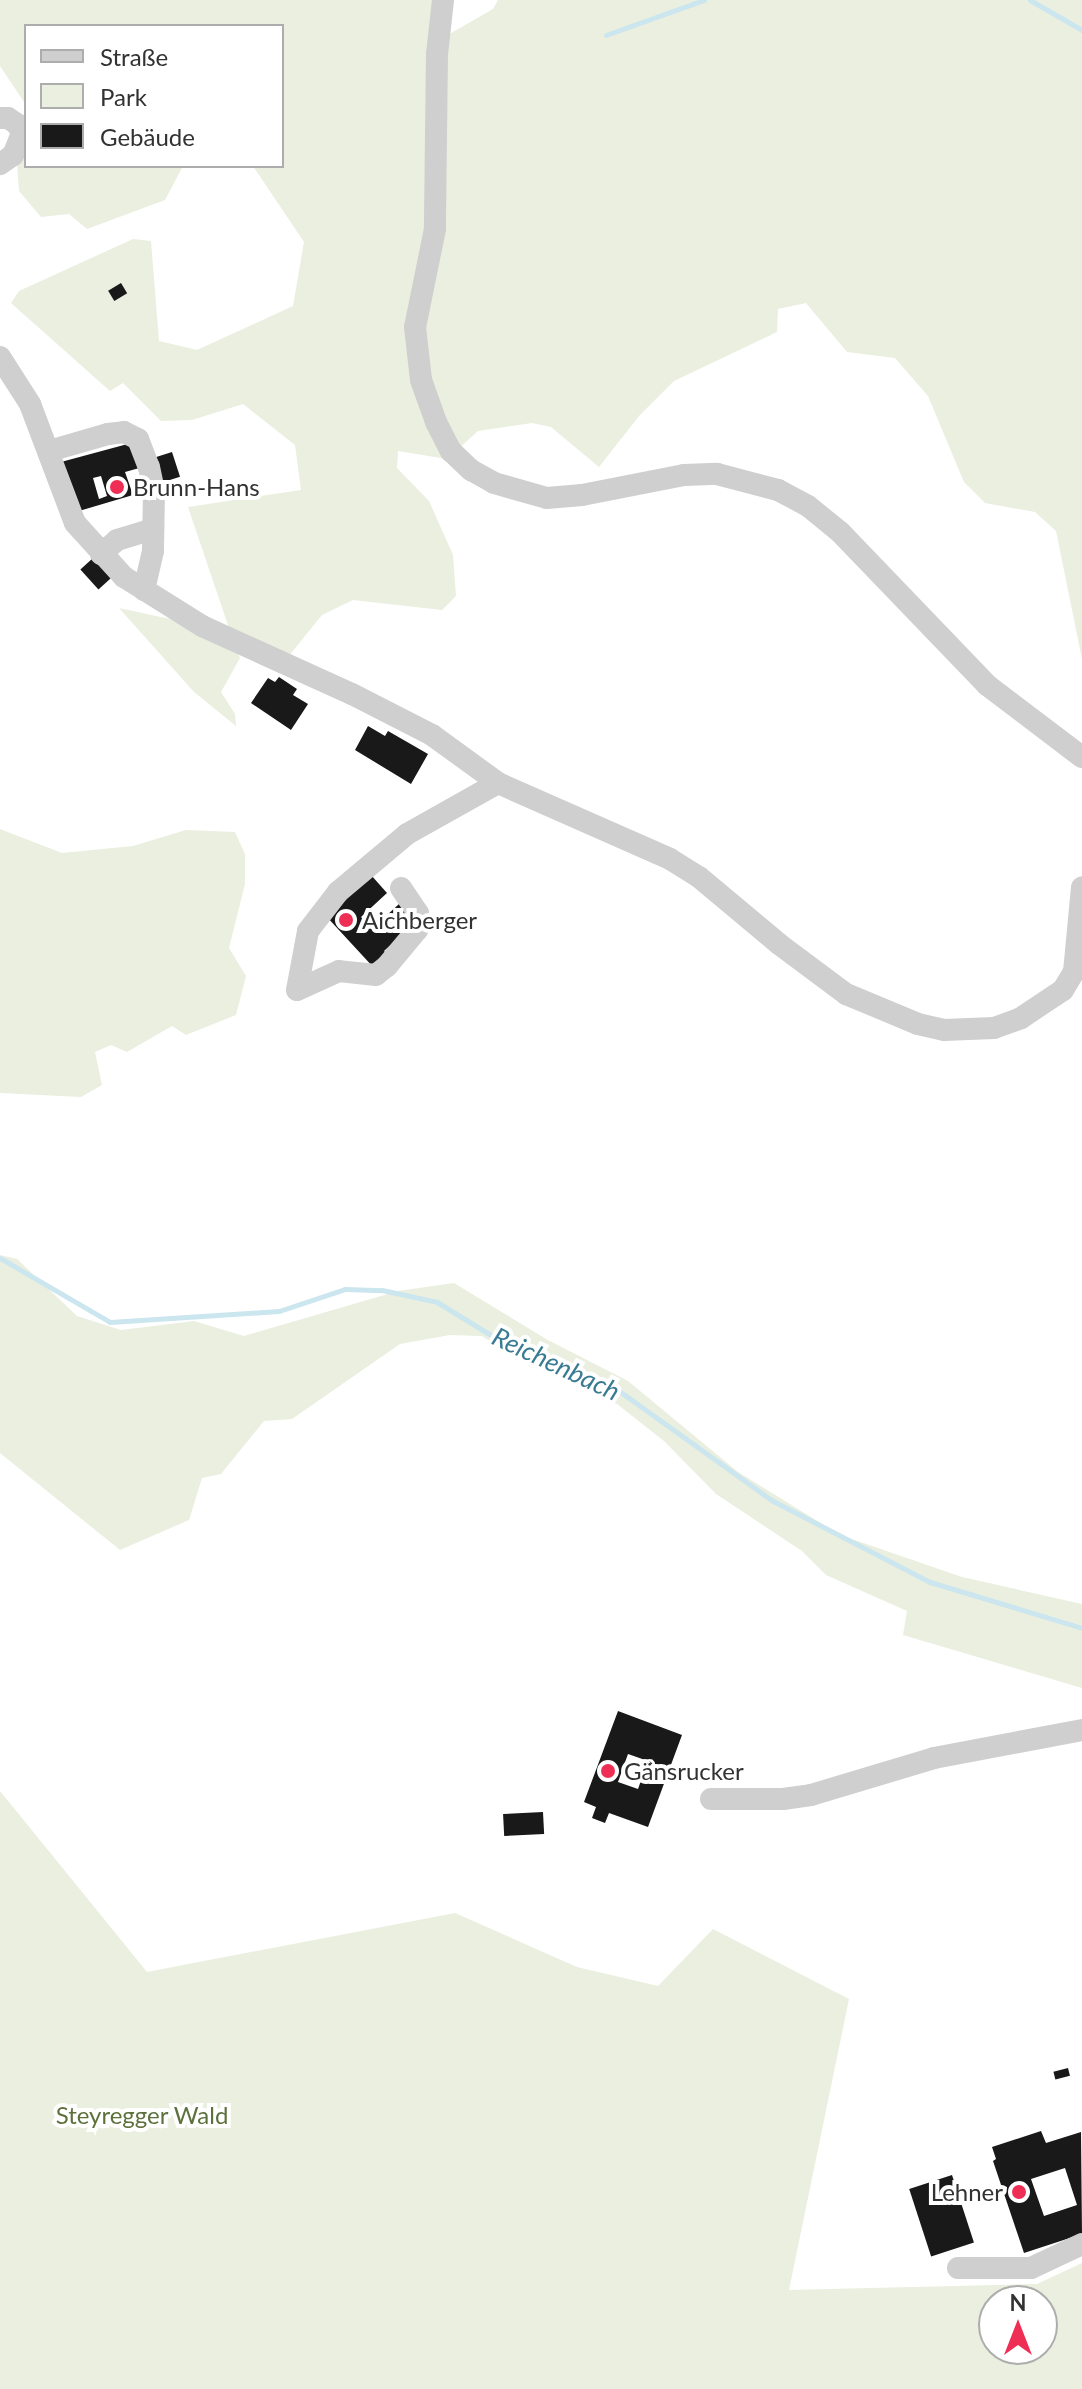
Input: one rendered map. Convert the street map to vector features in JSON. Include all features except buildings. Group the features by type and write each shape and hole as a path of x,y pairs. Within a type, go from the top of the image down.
{"street":[{"path":"443,0 437,54 435,229 415,327 421,380 436,422 451,451 471,470 494,483 547,498 582,495 684,475 717,474 778,490 808,506 840,532 987,685 1082,757"},
{"path":"0,118 8,118 17,124 22,133 20,144 0,164"},
{"path":"0,357 30,404 75,523 124,577 257,654 390,712 432,735 498,783 670,859 721,894 802,963 846,994 894,1016 944,1030 994,1028 1021,1018 1063,990 1074,972 1082,887"},
{"path":"49,451 108,434 124,432 138,439 154,491 153,551 144,590"},
{"path":"101,554 117,540 152,529"},
{"path":"401,888 418,913 417,930 387,966 376,975 339,971 297,990 308,931 338,892 407,834 498,783"},
{"path":"711,1799 783,1799 811,1795 934,1758 1082,1730"},
{"path":"958,2268 1031,2268 1082,2244"}],"green space":[{"path":"0,0 437,0 432,44 493,9 498,0 1082,0 1082,659 1056,531 1035,512 985,503 964,482 928,396 895,358 847,352 806,303 778,309 777,332 674,381 639,416 599,467 551,427 532,423 478,431 447,459 398,451 397,468 429,501 453,555 456,596 442,610 353,600 322,615 288,657 233,642 240,658 221,692 235,714 236,726 194,692 119,608 170,619 229,644 232,637 188,507 301,490 295,445 243,404 192,420 161,421 123,383 110,391 11,303 19,291 133,239 151,241 159,341 197,350 293,306 304,242 254,168 284,168 284,24 24,24 24,102 0,66"},
{"path":"24,138 24,168 182,168 165,200 87,229 69,214 41,217 19,191 17,163"},
{"path":"0,829 62,853 133,846 186,830 235,832 245,854 245,884 229,948 246,976 236,1015 186,1035 172,1026 127,1052 111,1045 95,1052 102,1085 81,1097 0,1093"},
{"path":"0,1255 17,1259 77,1316 121,1330 194,1321 244,1336 398,1291 454,1283 546,1339 628,1381 738,1472 840,1535 962,1577 1082,1604 1082,1688 903,1635 907,1611 826,1575 802,1551 716,1494 664,1441 617,1404 527,1365 482,1336 450,1335 400,1344 292,1419 264,1421 221,1474 202,1478 189,1520 120,1550 0,1453"},
{"name":"Steyregger Wald","path":"0,1791 147,1972 455,1913 577,1967 658,1986 713,1929 849,1999 789,2290 978,2285 978,2365 1058,2365 1058,2285 996,2285 1037,2284 1082,2263 1082,2389 0,2389"}],"waterway":[{"path":"606,35 704,0"},
{"path":"1030,0 1082,30"},
{"name":"Reichenbach","path":"0,1258 110,1322 279,1311 345,1289 382,1290 437,1302 504,1343 615,1388 773,1501 930,1582 1082,1628"}],"place":[{"name":"Brunn-Hans","path":"117,487"},
{"name":"Aichberger","path":"346,920"},
{"name":"Gänsrucker","path":"608,1771"},
{"name":"Lehner","path":"1019,2192"}]}
